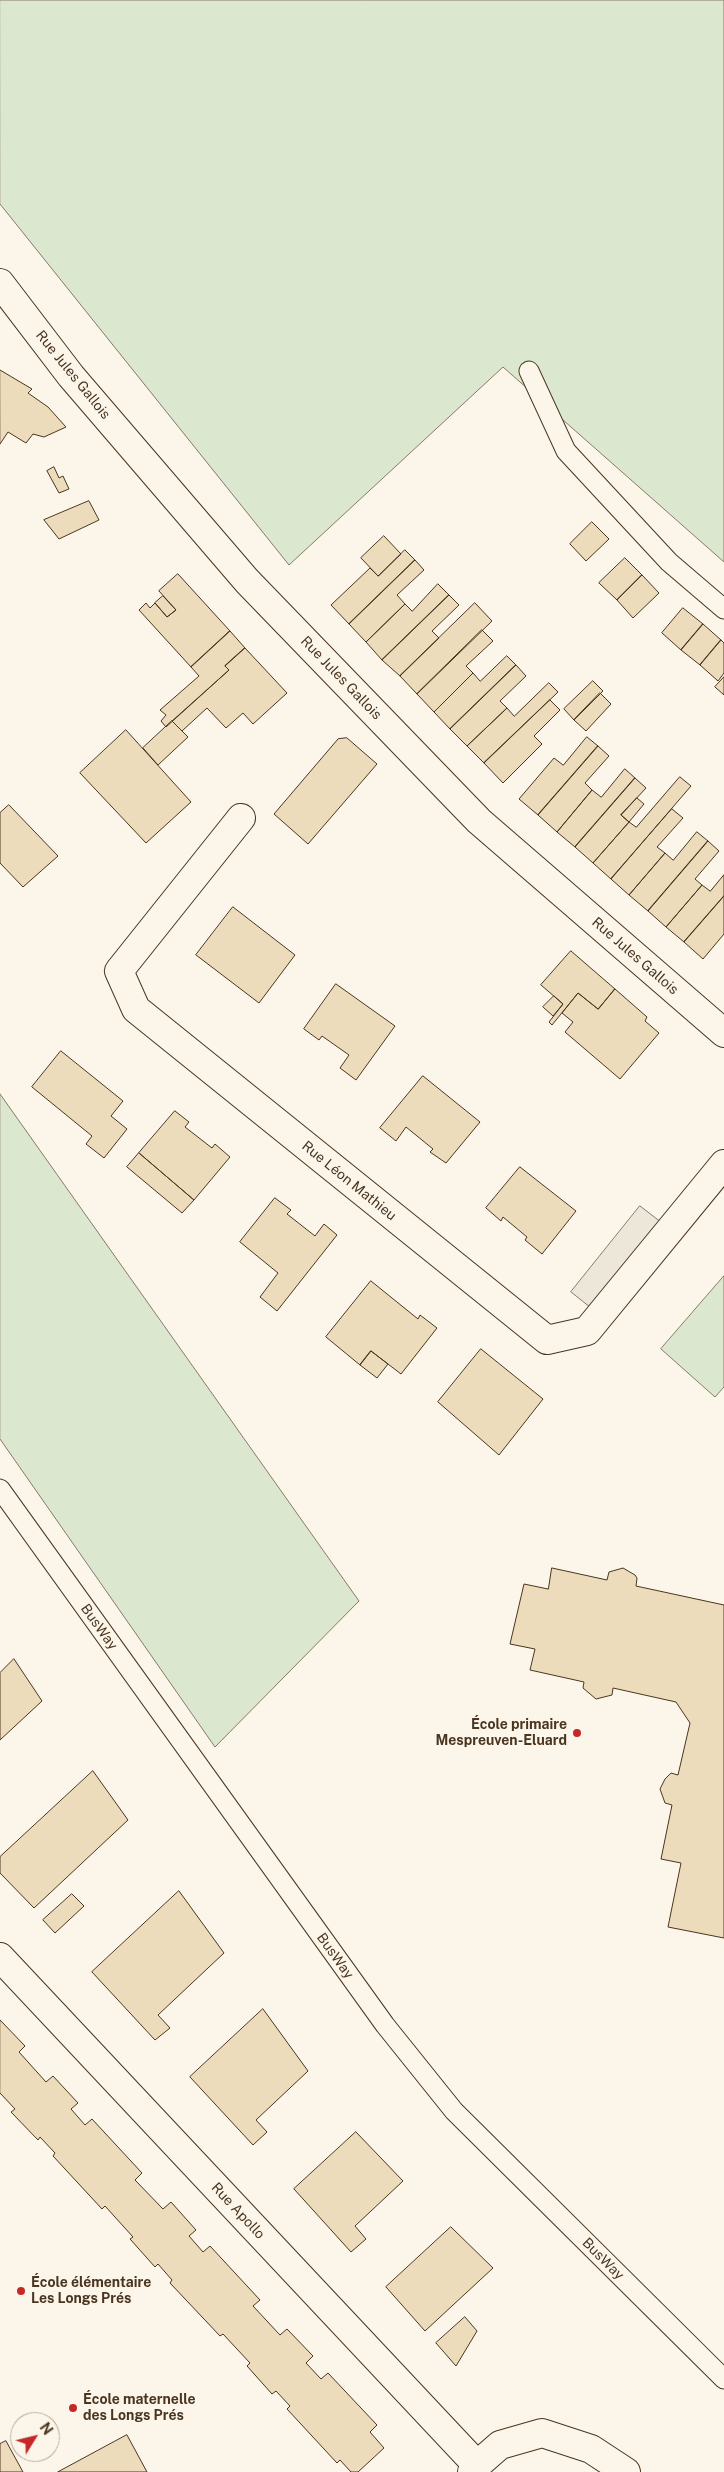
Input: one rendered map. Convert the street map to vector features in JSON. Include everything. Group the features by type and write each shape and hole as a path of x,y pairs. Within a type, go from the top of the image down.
{"street":[{"name":"Rue Jules Gallois","path":"0,283 71,376 268,602 479,821 724,1033"},
{"name":"Rue Léon Mathieu","path":"241,818 119,971 136,1009 547,1340 587,1331 724,1164"},
{"name":"Rue Apollo","path":"0,1957 474,2469"},
{"path":"474,2469 500,2445 542,2433 592,2449 626,2472"}],"lane":[{"path":"529,371 566,450 669,562 724,609"},
{"name":"BusWay","path":"0,1489 384,2025 454,2111 724,2379"}],"green space":[{"path":"0,0 724,0 724,562 503,367 289,565 0,204"},
{"path":"0,1094 359,1601 215,1747 0,1439"},
{"path":"724,1276 724,1387 715,1397 661,1349"}],"shaded area":[{"path":"640,1206 670,1229 600,1315 571,1292"}],"building":[{"path":"0,370 32,389 28,393 48,407 66,427 44,437 33,434 26,443 8,432 0,444"},
{"path":"54,467 59,478 63,476 69,489 59,493 47,471"},
{"path":"89,501 99,520 59,539 44,520"},
{"path":"592,522 609,539 586,561 570,544"},
{"path":"384,536 401,554 378,576 361,558"},
{"path":"405,550 415,560 349,624 331,605 370,568 378,576"},
{"path":"625,558 642,575 617,600 599,583"},
{"path":"415,560 424,570 397,595 405,604 366,642 349,624"},
{"path":"178,574 230,631 191,667 139,610 146,603 150,608 155,603 167,617 176,610 159,591"},
{"path":"642,575 659,593 633,618 617,600"},
{"path":"438,584 449,595 382,660 366,642 405,604 412,611"},
{"path":"449,595 459,605 432,631 439,638 400,676 382,660"},
{"path":"163,596 176,610 167,617 155,603"},
{"path":"475,603 492,621 417,694 400,676"},
{"path":"683,608 703,624 681,650 662,633"},
{"path":"703,624 721,640 700,665 681,650"},
{"path":"482,630 493,641 466,666 473,673 434,712 417,694"},
{"path":"230,631 245,648 225,666 229,670 166,727 161,721 166,715 160,710 199,676 191,667"},
{"path":"721,640 724,643 724,673 718,681 700,665"},
{"path":"245,648 287,693 253,724 243,713 226,728 207,708 182,731 172,721 229,670 225,666"},
{"path":"507,656 516,665 450,729 434,712 473,673 480,681"},
{"path":"516,665 526,676 500,701 507,708 467,746 450,729"},
{"path":"724,677 724,695 715,687"},
{"path":"593,681 603,691 574,720 564,709"},
{"path":"549,683 558,692 484,763 467,746 507,708 514,716"},
{"path":"600,693 611,704 586,731 574,720"},
{"path":"550,700 560,710 534,736 542,744 503,783 484,763"},
{"path":"172,721 188,737 158,765 143,748"},
{"path":"126,730 191,802 146,843 80,773"},
{"path":"587,737 598,746 538,815 519,799 554,758 563,765"},
{"path":"347,738 377,764 308,844 274,814 338,739"},
{"path":"598,746 609,756 585,783 592,790 557,832 538,815"},
{"path":"625,769 635,778 575,847 557,832 592,790 601,797"},
{"path":"680,777 691,786 611,879 593,863 629,822 636,827"},
{"path":"635,778 646,788 621,815 629,822 593,863 575,847"},
{"path":"637,798 644,804 629,822 621,815"},
{"path":"9,805 58,856 23,887 0,863 0,813"},
{"path":"672,809 683,818 657,847 665,853 629,895 611,879"},
{"path":"697,832 708,841 648,911 629,895 665,853 673,860"},
{"path":"708,841 719,851 695,879 702,885 666,927 648,911"},
{"path":"724,875 724,896 684,942 666,927 702,885 710,891"},
{"path":"724,896 724,934 703,959 684,942"},
{"path":"233,907 295,955 259,1003 196,955"},
{"path":"571,951 615,989 598,1009 578,993 552,1025 549,1022 563,1004 541,985"},
{"path":"336,984 395,1026 356,1080 340,1068 349,1055 322,1036 319,1040 304,1029"},
{"path":"615,989 647,1017 645,1021 659,1033 620,1079 565,1032 573,1022 562,1013 578,993 598,1009"},
{"path":"554,996 563,1004 553,1016 543,1007"},
{"path":"61,1051 123,1101 111,1116 127,1129 104,1158 86,1144 92,1136 32,1087"},
{"path":"423,1076 480,1122 446,1163 430,1152 433,1149 406,1127 396,1141 380,1128"},
{"path":"175,1111 189,1122 185,1127 212,1148 215,1144 230,1157 194,1200 139,1153"},
{"path":"139,1153 194,1200 182,1213 127,1167"},
{"path":"520,1167 576,1211 542,1254 525,1240 527,1237 503,1217 501,1221 486,1208"},
{"path":"275,1198 291,1210 287,1214 315,1236 324,1224 337,1235 277,1311 260,1297 278,1273 240,1242"},
{"path":"371,1281 418,1319 420,1315 437,1328 401,1374 371,1351 360,1365 326,1337"},
{"path":"481,1349 543,1399 499,1455 438,1402"},
{"path":"371,1351 388,1364 377,1378 360,1365"},
{"path":"552,1568 607,1580 609,1572 623,1568 635,1575 637,1578 636,1586 724,1605 724,1938 668,1927 681,1863 661,1859 672,1805 665,1803 660,1789 665,1779 671,1773 678,1775 690,1723 676,1702 613,1688 612,1695 596,1699 583,1688 584,1682 530,1670 535,1649 510,1644 524,1584 548,1589"},
{"path":"14,1659 42,1701 0,1740 0,1673"},
{"path":"93,1771 128,1820 34,1908 0,1873 0,1857"},
{"path":"179,1891 224,1953 158,2015 170,2028 155,2040 92,1972"},
{"path":"72,1894 84,1906 55,1933 43,1920"},
{"path":"263,2009 308,2071 256,2120 267,2132 253,2145 190,2077"},
{"path":"0,2020 25,2046 19,2052 46,2082 53,2076 78,2103 71,2109 85,2125 92,2119 142,2173 135,2180 163,2209 171,2202 196,2230 189,2236 203,2252 210,2246 260,2300 253,2306 280,2335 287,2329 313,2356 306,2363 321,2379 328,2373 377,2425 370,2432 384,2448 358,2472 351,2472 340,2460 337,2463 287,2409 290,2406 276,2391 272,2394 247,2366 250,2363 223,2334 220,2336 170,2283 172,2280 158,2264 155,2267 130,2239 133,2237 105,2206 102,2209 53,2156 55,2153 40,2137 38,2140 11,2112 15,2109 0,2093"},
{"path":"356,2132 403,2181 355,2226 366,2239 351,2252 294,2189"},
{"path":"451,2227 493,2268 425,2331 386,2287"},
{"path":"465,2317 477,2331 456,2366 436,2343"},
{"path":"127,2435 147,2472 58,2472"},
{"path":"6,2441 10,2448 10,2462 18,2462 23,2472 0,2472 0,2444"}],"place":[{"name":"École primaire Mespreuven-Eluard","path":"577,1733"},
{"name":"École élémentaire Les Longs Prés","path":"21,2291"},
{"name":"École maternelle des Longs Prés","path":"73,2408"}]}
